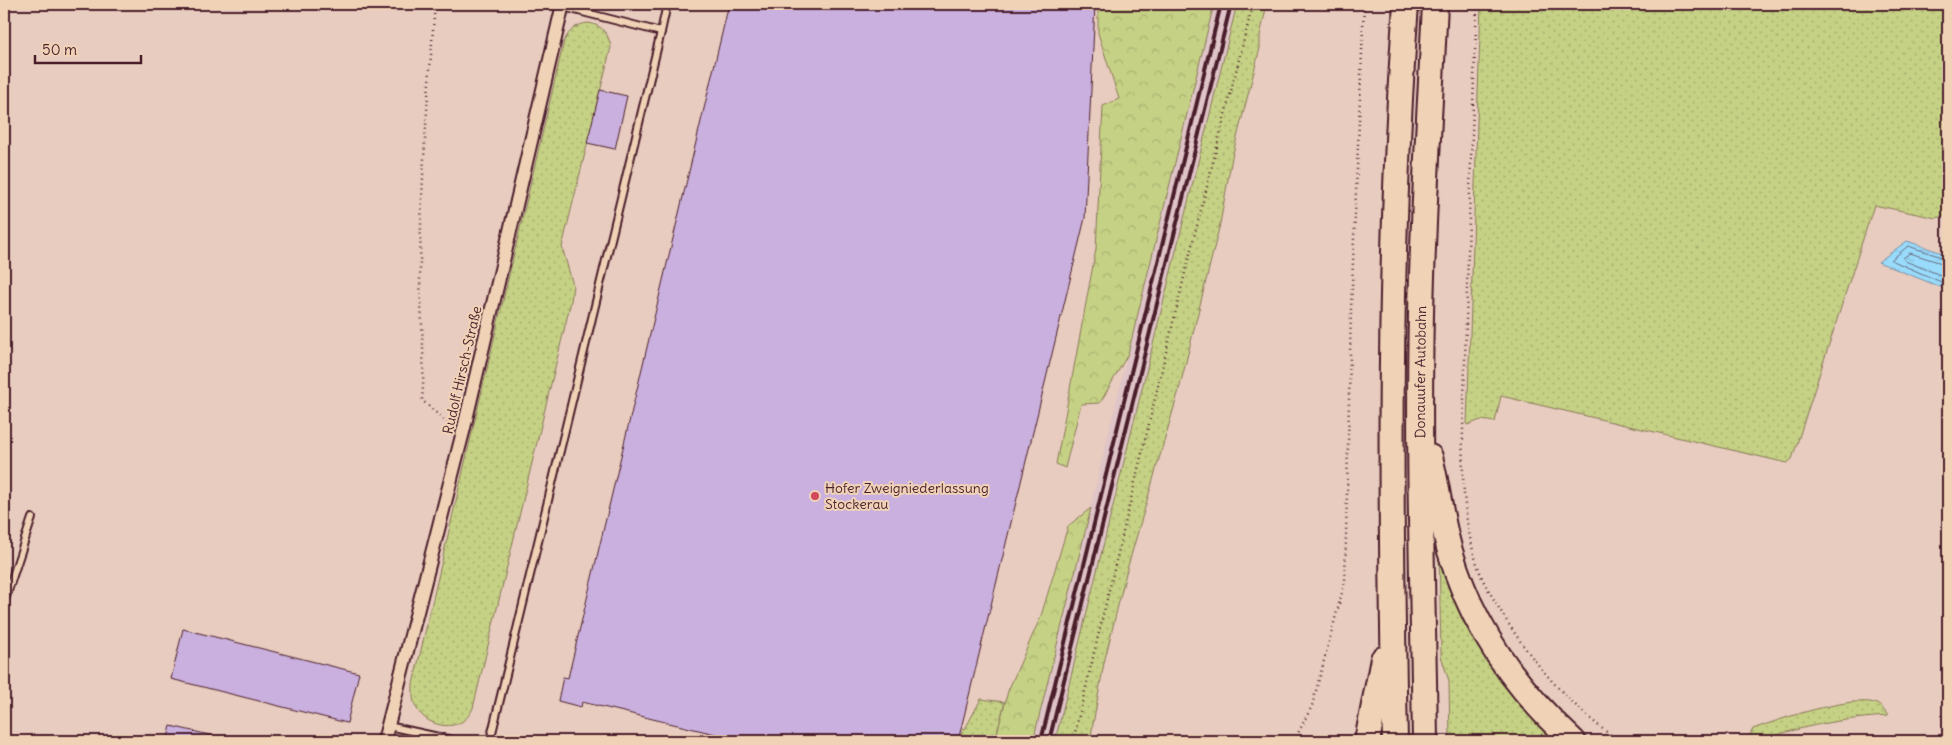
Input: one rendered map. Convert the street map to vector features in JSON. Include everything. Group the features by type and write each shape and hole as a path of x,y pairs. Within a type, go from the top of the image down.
{"highway":[{"name":"Donauufer Autobahn","path":"1395,741 1392,608 1392,288 1406,4"},
{"name":"Donauufer Autobahn","path":"1425,741 1421,421 1424,212 1435,4"},
{"path":"1421,421 1438,489 1449,550 1473,612 1508,671 1531,700 1573,741"},
{"path":"1367,741 1392,608"}],"street":[{"name":"Rudolf Hirsch-Straße","path":"384,741 464,428 563,5"}],"lane":[{"path":"490,741 667,4"},
{"path":"563,5 660,32"},
{"path":"4,603 32,518"},
{"path":"388,726 457,741"}],"path":[{"path":"435,4 424,129 420,272 424,381 422,400 444,420 464,428"},
{"path":"1073,741 1185,273 1253,4"},
{"path":"1294,741 1312,706 1345,581 1351,309 1364,4"},
{"path":"1477,4 1467,251 1463,490 1469,529 1481,575 1503,615 1536,664 1599,727 1619,741"}],"shaded area":[{"path":"1214,4 1237,4 1055,741 1033,741"}],"green space":[{"path":"1098,4 1214,4 1128,354 1100,403 1081,404 1065,468 1056,464 1096,249 1103,106 1119,99 1098,33"},
{"path":"1237,4 1267,4 1260,36 1260,48 1232,157 1220,224 1179,390 1126,573 1104,663 1090,741 1055,741"},
{"path":"1481,4 1948,4 1947,215 1936,218 1874,205 1792,459 1787,463 1501,396 1495,422 1481,420 1467,425"},
{"path":"589,23 598,26 604,31 611,47 562,247 573,285 571,301 473,708 468,717 461,722 444,726 428,720 421,714 414,702 413,684 564,41 574,28"},
{"path":"1091,508 1033,741 995,741 1008,691 1041,616 1068,526"},
{"path":"1439,545 1562,741 1450,741 1449,681 1441,656"},
{"path":"981,699 1005,702 995,741 960,741 963,728 965,729"},
{"path":"1852,702 1877,704 1888,716 1852,719 1806,727 1764,739 1745,741 1745,738 1750,735 1753,729 1777,720"}],"water":[{"path":"1907,241 1948,255 1948,290 1878,262"}],"building":[{"name":"Hofer Zweigniederlassung Stockerau","path":"729,4 1095,4 1085,218 958,741 744,741 582,702 581,707 558,701 563,677 568,678"},
{"path":"600,90 627,96 615,149 587,143"},
{"path":"183,629 359,673 347,723 171,679"},
{"path":"171,726 218,737 217,741 167,741"}],"railway":[{"path":"1041,741 1221,4"},
{"path":"1049,741 1231,4"}],"place":[{"name":"Hofer Zweigniederlassung Stockerau","path":"815,496"}]}
